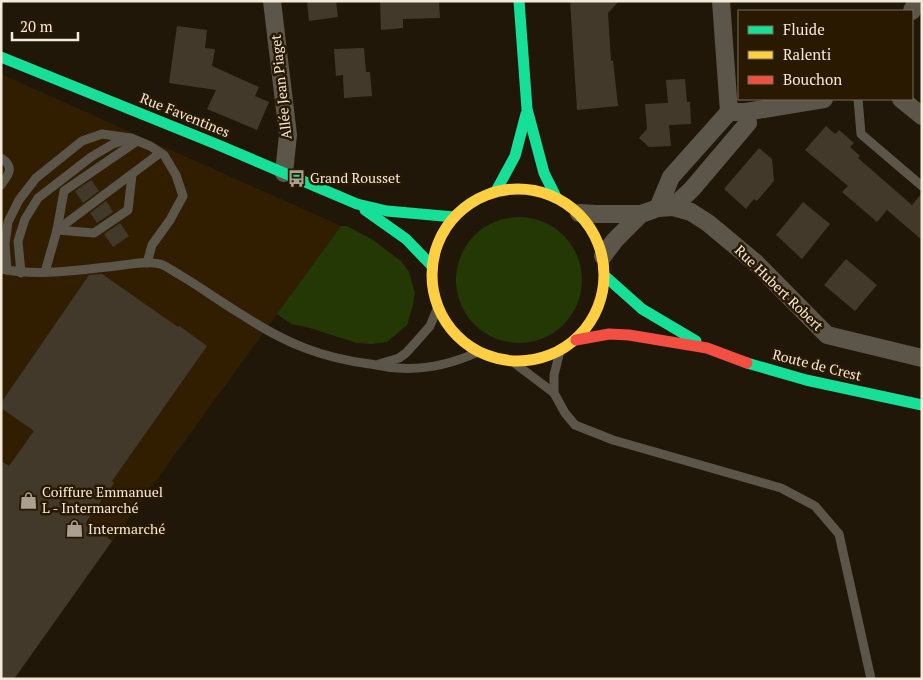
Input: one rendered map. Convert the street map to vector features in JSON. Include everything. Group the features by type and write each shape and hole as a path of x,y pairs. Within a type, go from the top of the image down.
{"main road":[{"path":"519,1 527,109 544,173 556,197"},
{"name":"Rue Faventines","path":"2,59 207,140 357,204 387,211 454,217"},
{"path":"496,191 516,156 527,109"},
{"path":"517,188 537,190 556,197 579,213 594,232 603,256 605,276 602,300 592,321 576,340 560,351 537,360 513,362 478,352 461,340 447,325 438,307 432,287 432,266 439,240 454,217 473,201 496,191 517,188"},
{"name":"Rue Faventines","path":"357,204 406,239 432,266"},
{"path":"605,276 642,309 707,348"},
{"path":"576,340 609,334 629,335 707,348"},
{"name":"Route de Crest","path":"707,348 756,366 806,380 922,405"}],"street":[{"name":"Allée Jean Piaget","path":"272,1 288,135 284,173"},
{"path":"579,213 641,214 665,207 692,189 748,123 738,112 720,1"},
{"path":"738,112 817,100"},
{"path":"902,100 922,116"},
{"name":"Rue Hubert Robert","path":"665,207 691,212 708,223 756,263 827,335 922,358"},
{"path":"603,256 615,240 641,214"}],"lane":[{"path":"858,100 861,134 922,186"},
{"path":"147,263 152,245 170,220 183,196 176,175 164,155 134,139 102,134 82,141 36,178 19,200 8,222 4,270 21,273 75,271 147,263 161,264 266,330 294,345 325,356 395,368 418,368 445,364 478,352"},
{"path":"45,272 57,230 64,191 134,139"},
{"path":"21,273 18,241 25,219 38,198 113,144 134,139"},
{"path":"57,230 160,153"},
{"path":"1,158 9,166 10,171 2,180"},
{"path":"57,230 94,233 128,210 132,175"},
{"path":"376,365 399,358 406,353 430,326 438,307"},
{"path":"554,393 554,375 560,351"},
{"path":"513,362 554,393 564,413 575,425 613,440 781,488 815,506 839,534 871,679"}],"shaded area":[{"path":"1,74 341,226 14,679 1,679"}],"green space":[{"path":"519,217 543,222 554,227 564,235 572,245 577,256 582,280 577,304 572,315 564,325 554,333 543,338 519,343 495,338 484,333 474,325 466,315 461,304 456,280 461,256 466,245 474,235 484,227 495,222"},
{"path":"341,226 347,226 373,240 401,261 409,272 415,294 407,325 387,342 357,343 291,324 277,314"}],"building":[{"path":"307,1 336,1 338,17 309,21"},
{"path":"380,1 439,1 440,18 403,19 403,28 381,30"},
{"path":"570,1 619,1 608,13 611,61 613,60 618,106 577,110"},
{"path":"177,26 207,30 205,48 215,49 212,66 259,87 255,96 269,102 257,130 207,109 216,90 169,83"},
{"path":"364,48 366,72 370,72 372,96 344,98 343,75 336,76 334,49"},
{"path":"685,79 687,102 690,102 691,124 669,125 671,146 649,147 639,138 647,129 645,104 668,103 666,80"},
{"path":"826,126 835,134 839,130 854,143 850,147 860,156 858,158 912,205 922,193 922,240 887,210 877,222 842,192 848,186 805,150"},
{"path":"759,148 772,159 774,181 757,201 754,199 746,209 724,189"},
{"path":"91,180 99,191 83,203 75,191"},
{"path":"106,201 113,212 97,223 90,213"},
{"path":"803,202 830,224 802,259 776,235"},
{"path":"120,223 129,236 113,247 104,234"},
{"path":"846,259 877,285 855,311 824,285"},
{"path":"102,274 207,346 112,481 114,483 86,522 112,541 14,679 1,679 1,461 9,466 34,431 1,408 1,403 89,275"}],"traffic: fast":[{"path":"519,1 527,109 544,173 556,197"},
{"path":"1,57 216,144 357,204 387,211 454,217"},
{"path":"496,191 515,156 526,114"},
{"path":"365,210 406,239 432,266"},
{"path":"605,276 642,309 696,341"},
{"path":"747,363 806,380 922,405"}],"traffic: slow":[{"path":"526,189 543,192 559,199 573,208 585,220 601,250 604,275 603,292 598,308 585,330 573,342 543,358 510,361 493,358 477,351 463,342 451,330 435,300 432,267 435,250 442,234 451,220 463,208 493,192 526,189"}],"traffic: jam":[{"path":"576,340 609,334 629,335 707,348 747,363"}],"place":[{"name":"Grand Rousset","path":"296,178"},
{"name":"Coiffure Emmanuel L - Intermarché","path":"28,500"},
{"name":"Intermarché","path":"74,529"}]}
